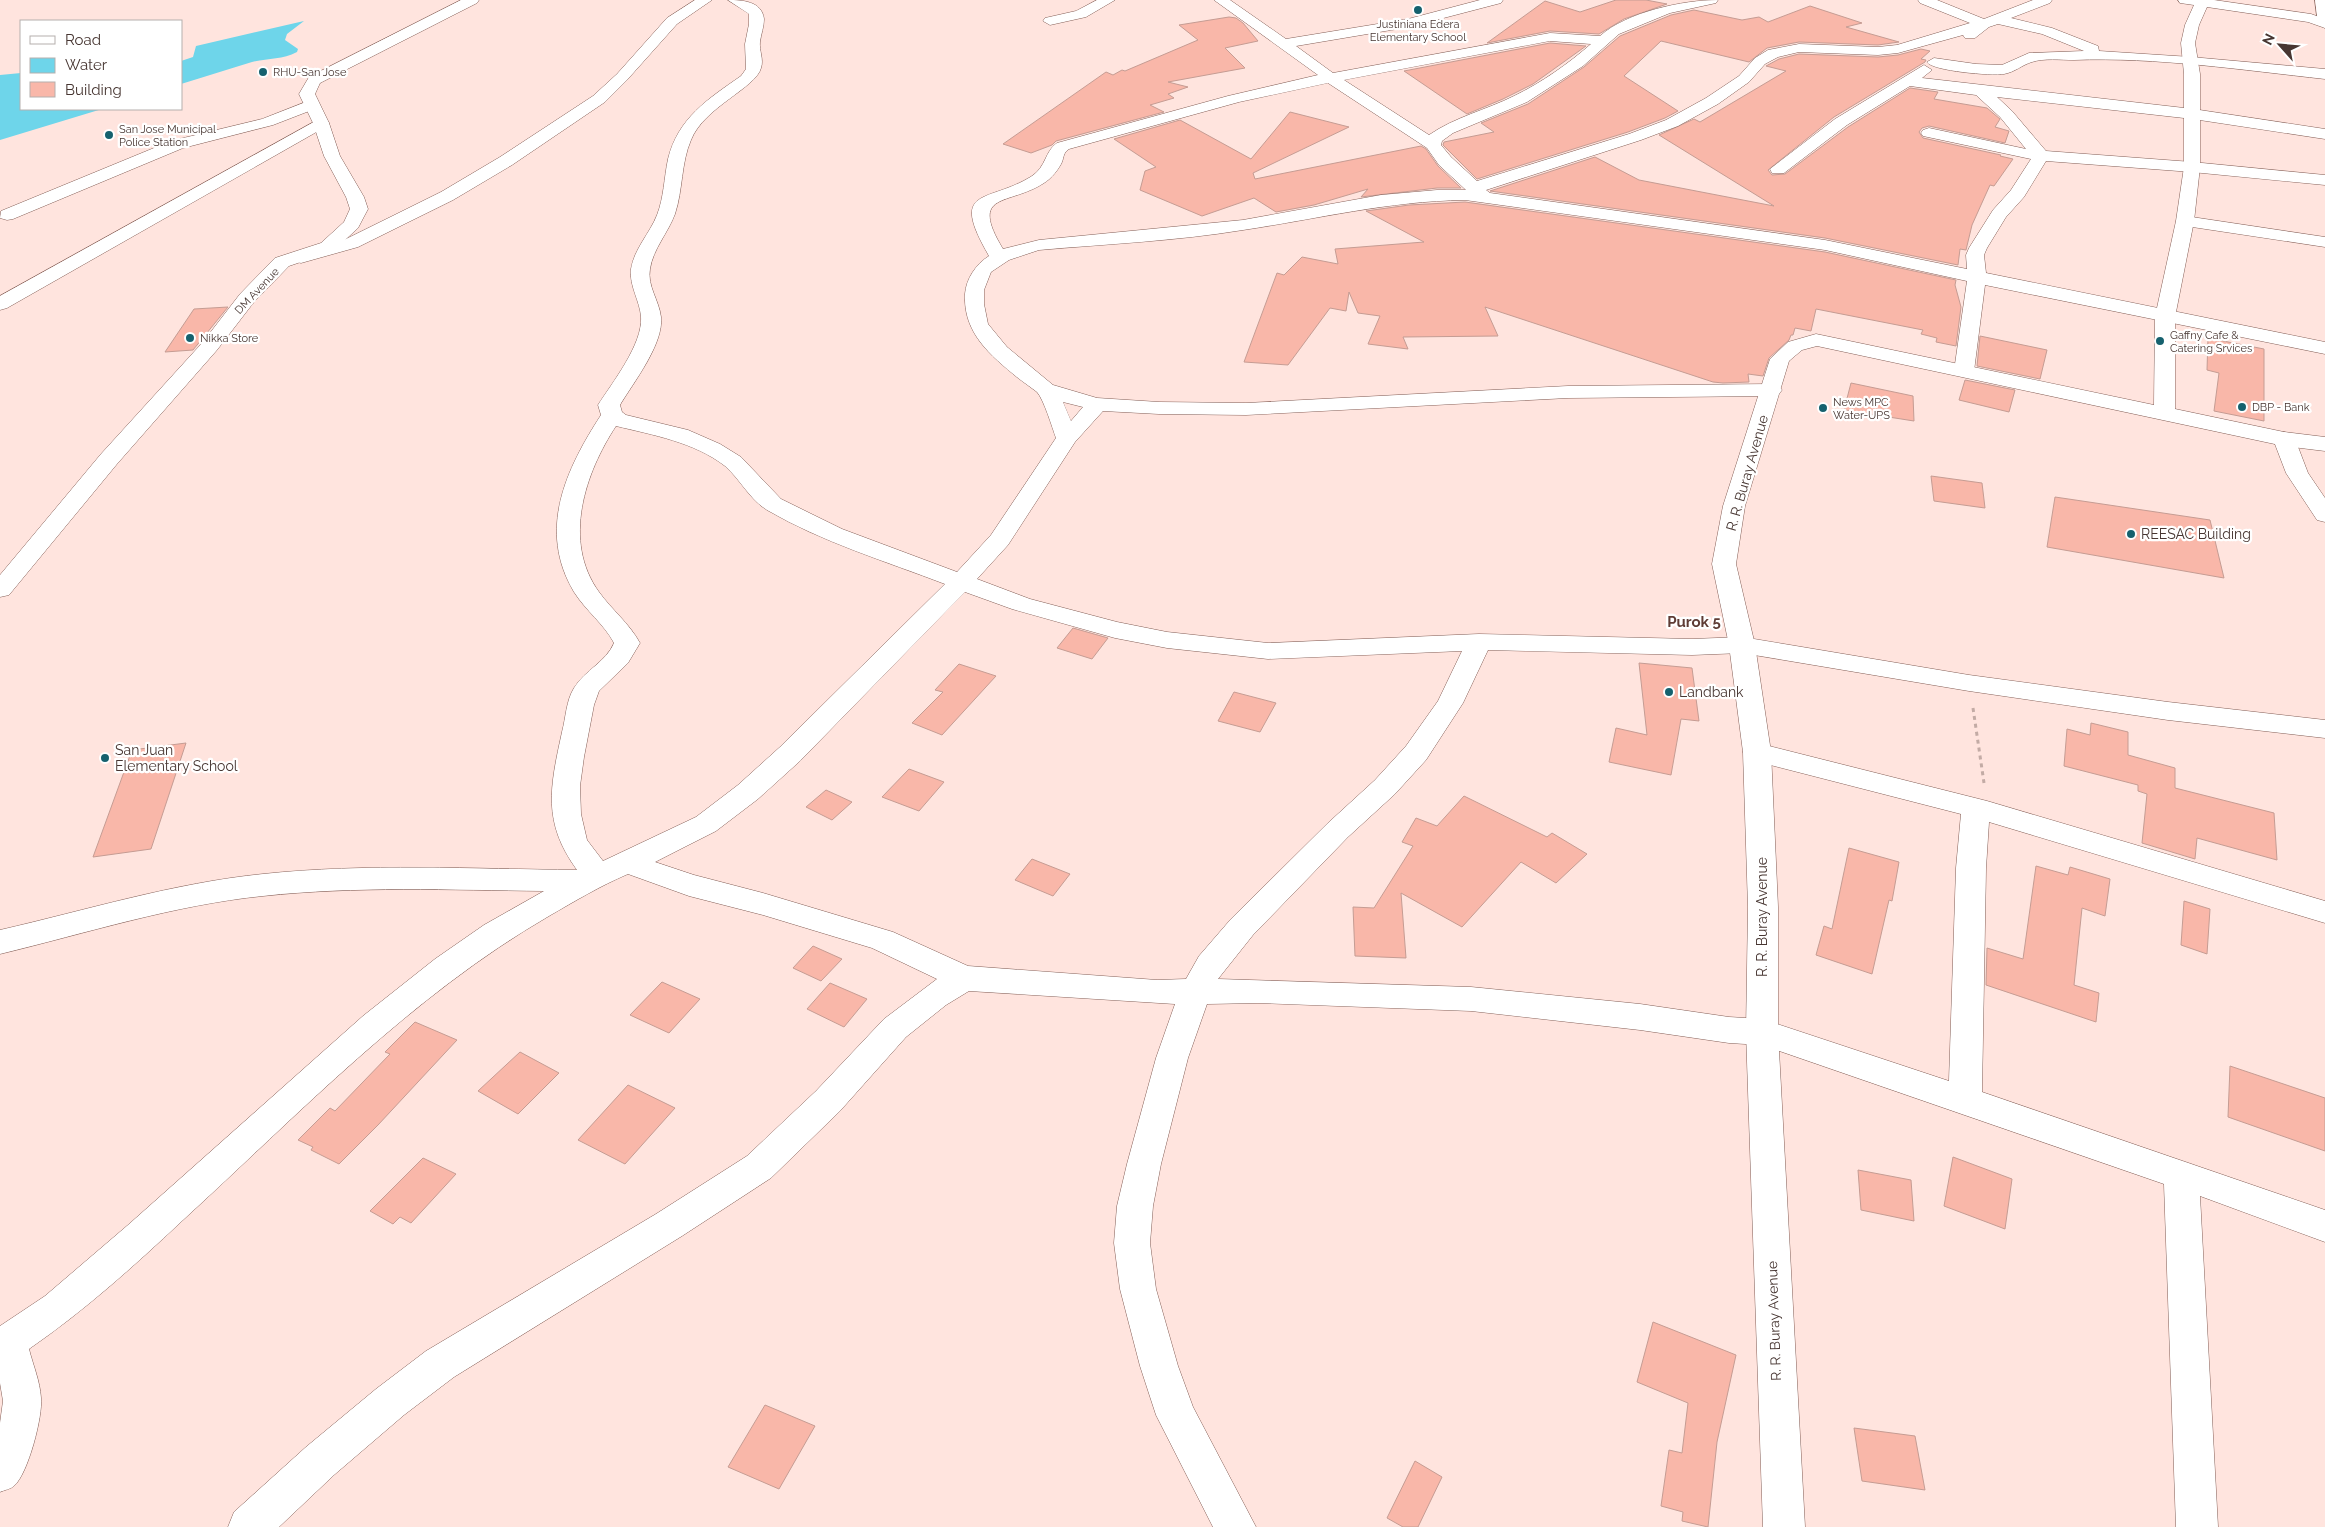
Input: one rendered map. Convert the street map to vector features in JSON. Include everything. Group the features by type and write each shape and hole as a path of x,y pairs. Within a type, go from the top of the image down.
{"street":[{"path":"124,152 177,144 267,122 311,105 308,94 310,87 314,80 324,73 472,0"},
{"path":"282,262 352,243 447,196 506,162 598,99 622,77 667,26 705,0"},
{"path":"735,0 755,11 758,16 752,44 754,68 745,80 706,109 688,129 681,142 666,213 642,264 640,277 648,302 651,326 642,351 609,405 612,415 619,420 657,428 697,442 733,462 762,495 773,504 799,518 1021,604 1115,630 1166,640 1268,651 1479,642 1692,647 1742,645 1979,684 2168,711 2325,728"},
{"path":"1050,21 1081,14 1108,0"},
{"path":"1220,0 1330,78 1433,145 1445,161 1480,193"},
{"path":"1283,44 1409,23 1496,0"},
{"path":"1925,0 1991,22 2047,31 2111,55"},
{"path":"1480,193 1672,123 1712,101 1744,79 1760,62 1774,53 1799,48 1878,51 1898,49 1991,22 2045,0"},
{"path":"2183,0 2311,18 2325,24"},
{"path":"2322,0 2325,24"},
{"path":"1433,145 1434,139 1447,130 1521,99 1578,62 1614,31 1646,17 1701,1"},
{"path":"2164,414 2165,317 2185,221 2192,166 2193,114 2191,61 2188,43 2189,34 2201,2"},
{"path":"1778,169 1841,122 1910,80 1991,22"},
{"path":"999,258 978,219 979,210 992,198 1038,179 1052,166 1057,150 1063,146 1234,98 1330,78 1550,37 1602,40"},
{"path":"1934,62 1991,70 2010,68 2029,57 2111,55 2325,74"},
{"path":"1910,80 1981,91 2193,114 2325,134"},
{"path":"1981,91 2006,114 2041,156"},
{"name":"DM Avenue","path":"0,590 42,542 109,459 210,346 247,298 282,262 327,247 352,224 359,209 355,197 332,156 321,123 311,105"},
{"path":"0,304 321,123"},
{"path":"1929,133 2041,156 2192,166 2325,180"},
{"path":"7,215 177,144"},
{"path":"2041,156 2018,193 1999,214 1975,255 1977,276 1964,370 2284,439 2325,444"},
{"path":"1772,390 1568,392 1325,406 1236,409 1159,408 1097,404 1047,390 1008,359 979,326 974,295 978,274 999,258 1016,250 1039,245 1200,231 1408,198 1480,193 1784,238 1977,276 2165,317 2325,348"},
{"path":"2185,221 2325,242"},
{"name":"R. R. Buray Avenue","path":"1784,1527 1762,1032 1763,907 1757,752 1742,645 1724,564 1734,506 1772,390 1780,359 1786,352 1795,346 1816,340 1964,370"},
{"path":"1047,390 1067,438"},
{"path":"0,1472 8,1460 20,1423 22,1393 4,1345 58,1308 141,1236 374,1025 446,967 495,932 590,878 627,864 706,824 748,792 961,582 1000,540 1067,438 1097,404"},
{"path":"590,878 573,839 568,818 566,798 570,757 580,704 586,690 596,678 624,654 627,643 620,628 587,593 572,565 568,544 572,500 581,468 612,415"},
{"path":"2284,439 2297,473 2325,515"},
{"path":"1235,1527 1176,1414 1159,1366 1138,1289 1132,1243 1135,1206 1172,1058 1196,991 1210,964 1223,947 1338,830 1385,787 1416,753 1450,703 1479,642"},
{"path":"1757,752 1976,808 2325,912"},
{"path":"1964,1099 1971,868 1976,808"},
{"path":"627,864 688,885 763,904 882,940 964,978 1157,992 1308,993 1471,1000 1640,1017 1729,1030 1762,1032 1964,1099 2325,1226"},
{"path":"0,942 200,894 263,885 394,879 590,878"},
{"path":"249,1527 334,1449 390,1402 440,1364 592,1269 669,1225 759,1166 828,1102 896,1028 935,996 964,978"},
{"path":"2181,1175 2197,1527"}],"water":[{"path":"304,21 287,34 285,40 298,49 297,52 280,58 252,62 182,84 182,61 193,57 196,46"},
{"path":"20,73 20,110 99,110 0,140 0,75"}],"building":[{"path":"1616,0 1646,0 1667,4 1624,19 1599,34 1550,31 1487,43 1545,1 1580,12"},
{"path":"1810,6 1862,23 1846,27 1899,42 1878,45 1799,42 1767,48 1749,62 1661,41 1624,76 1678,111 1665,118 1628,132 1477,179 1443,145 1444,142 1494,132 1481,123 1528,104 1584,67 1620,36 1671,15 1694,10 1742,20 1759,17 1768,22"},
{"path":"1229,17 1236,18 1243,23 1258,41 1225,48 1245,68 1168,82 1188,87 1168,94 1174,98 1150,105 1164,112 1056,141 1052,145 1031,153 1003,144 1106,72 1113,75 1122,70 1125,71 1198,40 1179,25"},
{"path":"1550,43 1586,46 1533,84 1467,114 1404,71"},
{"path":"1921,49 1930,51 1921,59 1926,60 1925,62 1834,117 1768,170 1772,175 1785,174 1848,127 1910,88 1938,92 1934,99 1987,108 2000,119 1995,127 2009,131 2005,143 1929,126 1922,128 1919,132 1923,138 2013,159 1994,186 1990,185 1972,225 1966,250 1960,249 1958,265 1825,238 1490,191 1595,157 1639,180 1774,206 1659,135 1694,119 1700,122 1786,71 1766,66 1779,59 1799,54 1878,57 1898,55"},
{"path":"1290,112 1349,127 1253,173 1255,179 1421,146 1426,149 1438,166 1461,188 1437,188 1361,197 1368,189 1314,205 1276,212 1254,198 1202,216 1140,190 1145,171 1156,167 1114,139 1180,120 1251,159"},
{"path":"1465,202 1825,252 1956,280 1955,285 1961,307 1956,346 1936,342 1937,338 1921,334 1923,330 1816,309 1811,331 1795,328 1789,340 1769,358 1763,376 1748,374 1749,382 1723,383 1713,382 1485,307 1498,336 1403,337 1408,349 1368,344 1380,316 1358,313 1349,292 1346,311 1330,308 1288,365 1244,362 1277,273 1284,275 1302,257 1338,264 1335,249 1424,242 1366,211 1409,205"},
{"name":"Nikka Store","path":"228,307 193,350 165,352 194,309"},
{"path":"1980,336 2047,350 2040,379 1977,366"},
{"path":"2208,338 2264,349 2264,421 2214,411 2219,373 2207,370"},
{"path":"1965,380 2015,390 2009,412 1959,400"},
{"path":"1851,383 1913,396 1914,421 1844,410"},
{"path":"1931,476 1982,483 1985,508 1934,501"},
{"name":"REESAC Building","path":"2055,497 2210,520 2224,578 2047,547"},
{"path":"1073,628 1108,638 1092,659 1057,648"},
{"path":"1639,663 1692,668 1699,721 1681,719 1671,775 1609,762 1616,728 1647,735"},
{"path":"959,664 996,676 942,735 912,723 943,692 935,690"},
{"path":"1234,692 1276,703 1260,732 1218,721"},
{"path":"2091,723 2128,732 2128,755 2175,768 2175,788 2274,813 2277,860 2197,838 2195,859 2142,843 2147,794 2138,791 2138,785 2064,766 2067,729 2090,735"},
{"path":"186,743 151,849 93,857 132,750"},
{"path":"909,769 944,782 919,811 882,797"},
{"path":"826,790 852,802 832,820 806,807"},
{"path":"1464,796 1547,837 1552,833 1587,854 1556,883 1521,862 1462,927 1401,893 1406,958 1355,956 1353,907 1374,908 1413,846 1402,842 1416,818 1437,826"},
{"path":"1849,848 1899,862 1892,901 1889,900 1872,974 1816,955 1824,926 1832,929"},
{"path":"1032,859 1070,874 1053,896 1015,880"},
{"path":"2036,866 2068,875 2070,867 2110,879 2105,916 2082,908 2074,985 2099,993 2096,1022 1986,985 1987,948 2023,959"},
{"path":"2184,901 2210,909 2207,954 2181,945"},
{"path":"813,946 842,959 821,981 793,968"},
{"path":"662,982 700,999 669,1033 630,1015"},
{"path":"830,983 867,999 844,1027 807,1009"},
{"path":"415,1022 457,1040 378,1125 339,1164 311,1150 313,1147 298,1140 330,1108 335,1111 390,1054 385,1052"},
{"path":"520,1052 559,1073 518,1114 478,1091"},
{"path":"2230,1066 2325,1098 2325,1151 2228,1117"},
{"path":"628,1085 675,1108 625,1164 578,1140"},
{"path":"1953,1157 2012,1179 2005,1229 1944,1206"},
{"path":"423,1158 456,1174 411,1223 400,1217 393,1224 370,1211"},
{"path":"1858,1170 1911,1180 1914,1221 1861,1210"},
{"path":"1653,1322 1736,1355 1717,1442 1708,1527 1682,1521 1683,1512 1661,1506 1669,1450 1682,1453 1688,1403 1637,1382"},
{"path":"765,1405 815,1426 779,1489 728,1467"},
{"path":"1854,1428 1915,1436 1925,1490 1862,1481"},
{"path":"1415,1461 1442,1477 1418,1527 1403,1527 1387,1518"}],"place":[{"name":"Justiniana Edera Elementary School","path":"1418,10"},
{"name":"RHU-San Jose","path":"263,72"},
{"name":"San Jose Municipal Police Station","path":"109,135"},
{"name":"Nikka Store","path":"190,338"},
{"name":"Gaffny Cafe & Catering Srvices","path":"2160,341"},
{"name":"DBP - Bank","path":"2242,407"},
{"name":"News MPC Water-UPS","path":"1823,408"},
{"name":"REESAC Building","path":"2131,534"},
{"name":"Landbank","path":"1669,692"},
{"name":"San Juan Elementary School","path":"105,758"}],"district":[{"name":"Purok 5","path":"1694,622"}]}
